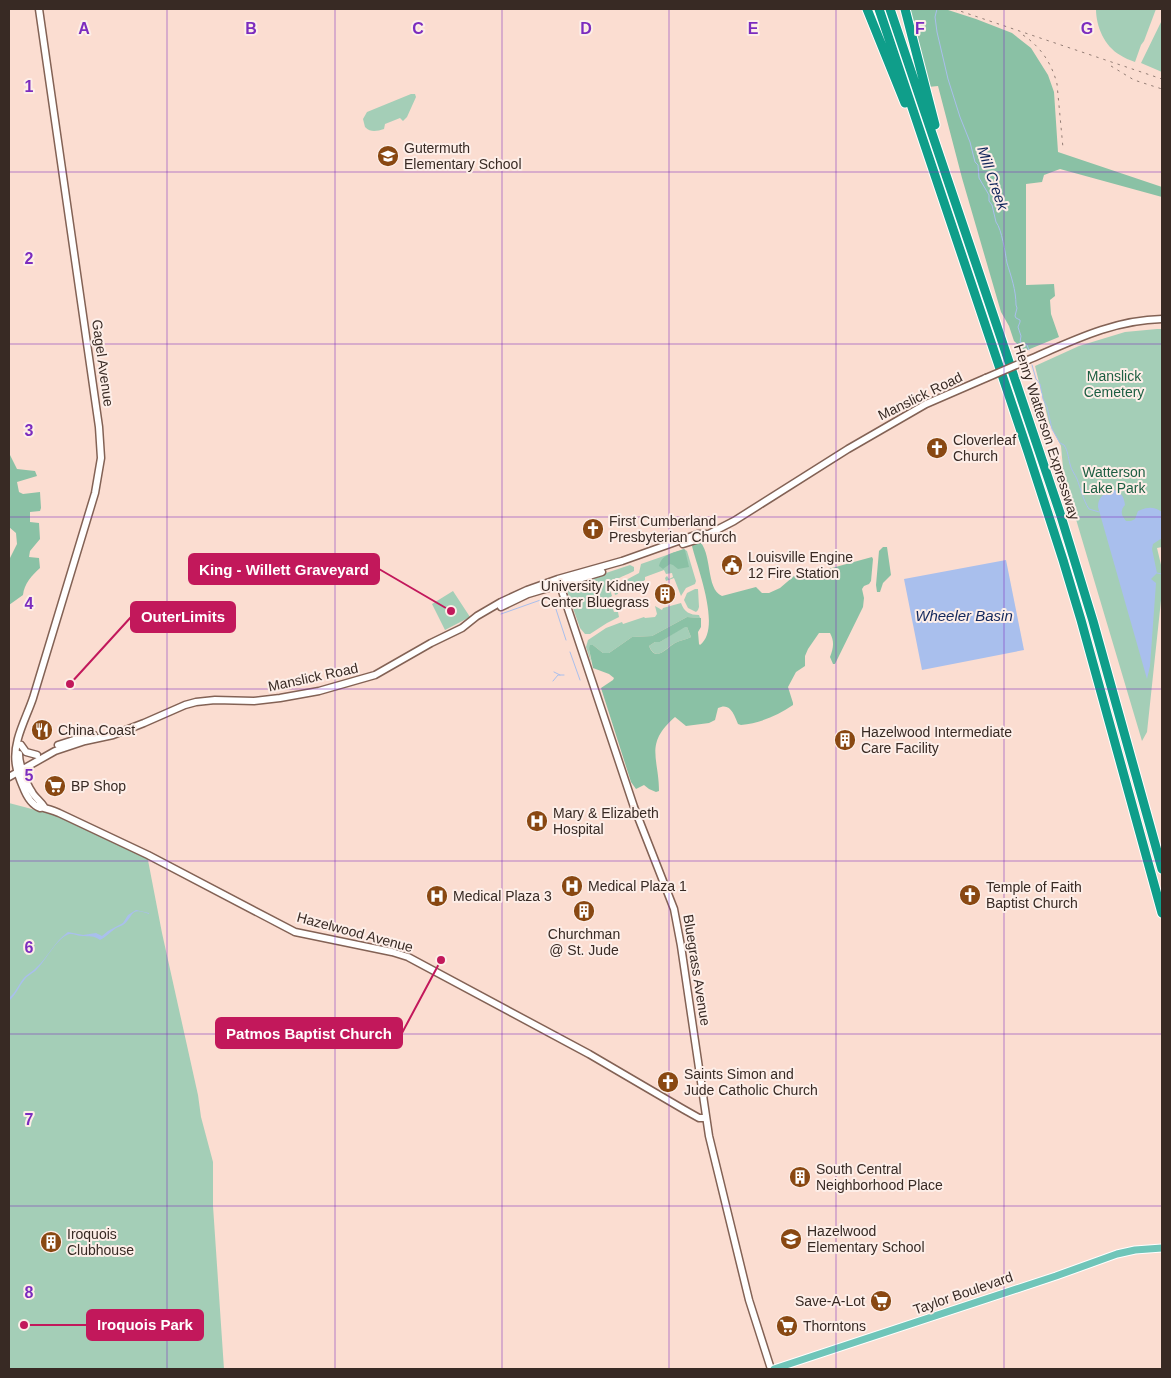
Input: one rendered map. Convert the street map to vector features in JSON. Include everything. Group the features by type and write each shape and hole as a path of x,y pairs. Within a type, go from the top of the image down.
{"highway":[{"path":"866,9 897,82 923,154 936,180"},
{"path":"879,9 936,180"},
{"name":"Henry Watterson Expressway","path":"890,9 1066,531 1162,869"},
{"path":"906,9 942,162"},
{"name":"Henry Watterson Expressway","path":"936,180 1066,569 1162,913"}],"main road":[{"name":"Taylor Boulevard","path":"772,1369 1130,1250 1162,1248"}],"street":[{"name":"Gagel Avenue","path":"19,768 15,758 18,742 95,493 101,458 96,400 39,9"},
{"name":"Manslick Road","path":"9,777 37,755 84,741 113,735 196,702 215,700 254,701 280,698 319,691 364,679 386,670 474,620 528,594 559,582 631,563 699,539 734,521 888,425 926,404 1073,340 1113,325 1162,319"},
{"name":"Bluegrass Avenue","path":"559,582 634,807 674,909 712,1151 749,1300 772,1369"},
{"name":"Gagel Avenue","path":"19,768 19,754 29,719 28,713"},
{"path":"21,745 26,752 37,755"},
{"name":"Manslick Road","path":"9,772 51,751"},
{"name":"Hazelwood Avenue","path":"19,768 23,787 29,798 40,808 59,813 147,855 295,932 408,957 589,1054 683,1109 700,1118 706,1118"}],"green space":[{"path":"909,9 945,9 1012,33 1031,48 1048,75 1054,92 1058,152 1162,187 1162,197 1060,169 1044,175 1042,182 1026,184 1026,285 1054,284 1055,296 1050,300 1051,314 1059,337 1025,351 1014,341 1009,326 1001,312 962,178 938,86 928,87"},
{"path":"1096,9 1156,9 1135,62 1114,51 1105,41 1099,29"},
{"path":"1162,20 1162,72 1141,63"},
{"path":"415,94 416,97 407,117 403,121 400,118 385,124 384,129 376,131 365,127 363,119 367,112"},
{"name":"Watterson Lake Park","path":"1162,329 1162,547 1157,548 1162,569 1162,591 1147,732 1142,741 1064,479 1061,446 1049,423 1035,366 1079,346 1125,332"},
{"path":"9,453 17,469 35,471 37,476 17,482 19,492 23,494 40,492 41,508 40,511 30,512 30,522 39,523 40,539 30,551 29,557 39,558 40,568 29,580 23,595 9,605 9,560 17,544 16,533 9,527"},
{"path":"698,540 703,545 713,586 722,596 756,587 762,593 769,593 780,588 794,576 810,574 872,557 871,581 862,589 863,607 835,664 833,664 830,657 833,639 830,633 819,633 808,649 805,656 805,666 796,672 788,687 793,705 755,723 741,725 738,724 731,710 726,707 718,708 715,720 709,723 686,726 675,717 659,735 656,744 655,752 659,791 656,792 644,785 636,789 631,782 601,688 614,678 593,668 589,649 590,645 593,645 603,653 609,653 632,637 652,636 687,617 701,618 701,627 698,632 700,645 706,637 709,626 703,582 692,546","holes":["687,627 691,637 675,643 661,653 655,653 649,646"]},
{"path":"883,547 887,547 891,575 883,583 880,592 877,592 879,551"},
{"path":"684,549 687,551 696,581 695,584 686,588 681,596 674,578 666,581 665,578 667,576 669,579 673,577 672,573 666,574 664,570 645,577 645,580 635,587 633,585 617,591 618,594 615,595 615,586 639,573 641,564"},
{"path":"684,549 689,567 678,569 670,564 663,569 659,566 665,556"},
{"path":"630,565 634,567 634,571 616,580 611,586 612,596 609,598 614,612 618,612 619,617 590,634 585,634 580,628 568,594 570,585"},
{"path":"698,589 699,607 696,612 688,608 684,600 687,593"},
{"path":"453,591 470,617 445,630 432,604"},
{"path":"681,603 686,611 690,614 699,615 700,618 687,617 652,636 632,637 609,653 603,653 593,645 589,649 591,662 586,647 588,640 606,628 644,617 655,617 657,614 655,606 662,610 663,608"},
{"path":"685,626 691,637 675,643 661,653 658,654 652,651 649,646 655,642 660,642"},
{"path":"9,803 62,817 147,855 162,933 198,1095 201,1117 213,1162 213,1206 224,1369 9,1369"}],"water":[{"path":"1111,490 1119,492 1123,496 1125,505 1122,513 1126,521 1135,519 1138,511 1145,509 1153,508 1162,512 1162,538 1153,544 1152,549 1157,573 1151,579 1156,583 1150,666 1147,679 1098,507 1102,497"},
{"name":"Wheeler Basin","path":"1006,560 1024,650 922,670 904,579"},
{"path":"136,910 149,914 135,912 123,925 100,940 94,937 72,934 63,938 36,970 25,979 9,1001 9,998 23,979 40,964 59,940 68,932 83,935 96,933 102,936 123,923 128,915"}],"waterway":[{"name":"Mill Creek","path":"937,9 935,17 937,32 948,79 975,162 978,165 979,178 989,195 989,201 1002,236 1015,294 1017,308 1015,316 1020,320 1018,327 1021,336 1020,342 1027,345 1029,350"},
{"name":"Mill Creek","path":"1032,365 1036,379 1040,384 1052,429 1060,443 1065,447 1071,468 1085,502 1089,509 1099,512"},
{"name":"Mill Creek","path":"1157,573 1162,574"},
{"path":"501,614 549,597"},
{"path":"553,600 566,640"},
{"path":"570,652 580,680"},
{"path":"554,672 560,675"},
{"path":"553,681 558,675 564,675"}],"railway":[{"path":"954,9 1162,79"},
{"path":"1023,35 1040,51 1049,63 1055,77 1063,148"},
{"path":"1111,66 1134,80 1162,89"}],"place":[{"name":"Gutermuth Elementary School","path":"388,156"},
{"name":"Cloverleaf Church","path":"937,448"},
{"name":"First Cumberland Presbyterian Church","path":"593,529"},
{"name":"Louisville Engine 12 Fire Station","path":"732,565"},
{"name":"University Kidney Center Bluegrass","path":"665,594"},
{"name":"King - Willett Graveyard","path":"451,611"},
{"name":"OuterLimits","path":"70,684"},
{"name":"China Coast","path":"42,730"},
{"name":"Hazelwood Intermediate Care Facility","path":"845,740"},
{"name":"BP Shop","path":"55,786"},
{"name":"Mary & Elizabeth Hospital","path":"537,821"},
{"name":"Medical Plaza 1","path":"572,886"},
{"name":"Temple of Faith Baptist Church","path":"970,895"},
{"name":"Medical Plaza 3","path":"437,896"},
{"name":"Churchman @ St. Jude","path":"584,911"},
{"name":"Patmos Baptist Church","path":"441,960"},
{"name":"Saints Simon and Jude Catholic Church","path":"668,1082"},
{"name":"South Central Neighborhood Place","path":"800,1177"},
{"name":"Hazelwood Elementary School","path":"791,1239"},
{"name":"Iroquois Clubhouse","path":"51,1242"},
{"name":"Save-A-Lot","path":"881,1301"},
{"name":"Iroquois Park","path":"24,1325"},
{"name":"Thorntons","path":"787,1326"}],"park label":[{"name":"Manslick Cemetery","path":"1114,384"}]}
